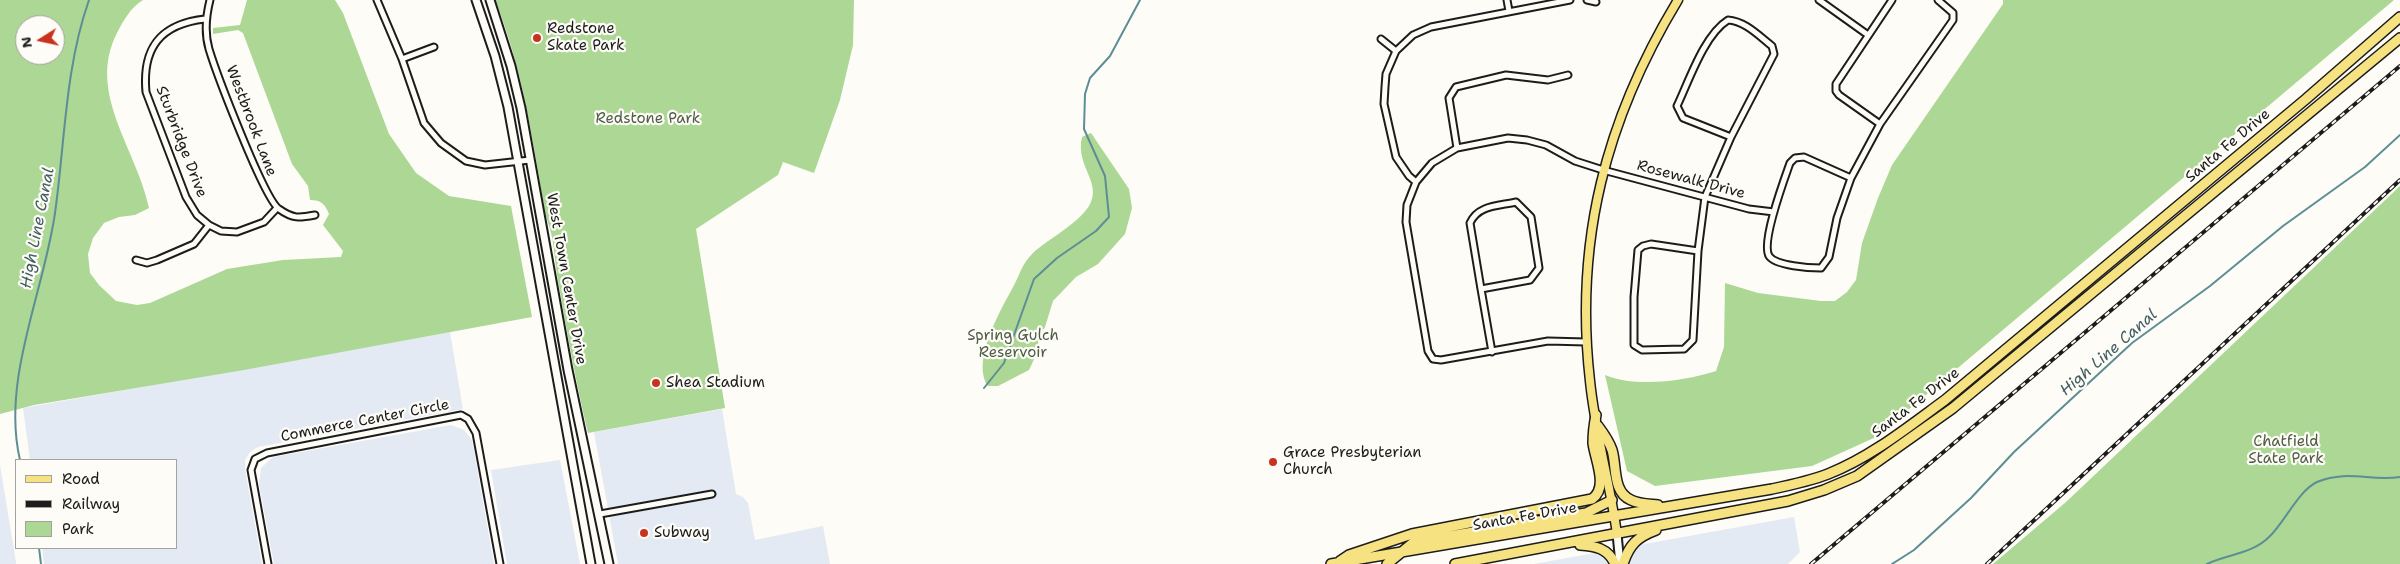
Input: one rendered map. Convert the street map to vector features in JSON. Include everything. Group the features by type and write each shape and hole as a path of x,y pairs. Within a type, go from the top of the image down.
{"highway":[{"name":"Santa Fe Drive","path":"1335,563 1399,554 1763,490 1812,480 1842,468 1887,442 1945,400 2306,99 2400,17"},
{"name":"Santa Fe Drive","path":"1456,564 1807,496 1857,476 1953,408 2400,38"},
{"path":"1335,563 1349,555 1403,537 1592,499 1598,494 1601,487 1593,444 1596,415"},
{"path":"1598,426 1606,437 1612,451 1618,485 1623,495 1636,502 1671,506"},
{"path":"1387,564 1414,542 1586,513 1612,500"},
{"path":"1622,564 1629,548 1636,540 1647,533 1677,522"},
{"path":"1565,544 1600,548 1611,556 1615,564"}],"main road":[{"path":"1617,534 1590,383 1586,342 1586,296 1593,216 1603,170 1624,107 1647,52 1678,0"}],"street":[{"name":"Westbrook Lane","path":"210,0 205,19 209,48 263,187 277,208"},
{"path":"377,0 402,59 424,123 441,143 466,161 485,165 530,160"},
{"name":"West Town Center Drive","path":"476,0 495,56 508,107 591,564"},
{"name":"West Town Center Drive","path":"490,0 511,66 568,370 600,514 609,564"},
{"path":"1507,0 1509,11"},
{"path":"1416,182 1409,176 1396,157 1384,104 1386,74 1396,51 1413,34 1431,27 1570,0"},
{"path":"1586,0 1596,2"},
{"path":"1819,0 1868,35"},
{"path":"1880,124 1836,91 1839,76 1892,0"},
{"path":"1851,178 1804,157 1795,158 1790,163 1774,212 1767,249 1770,258 1776,263 1821,268 1829,258 1837,218 1851,178 1880,124 1950,26 1953,13 1938,0"},
{"name":"Sturbridge Drive","path":"205,19 188,21 168,29 154,44 146,60 144,75 146,92 186,198 197,215 209,225"},
{"path":"1698,251 1651,244 1642,246 1638,250 1634,297 1634,345 1642,350 1684,349 1693,340 1698,251 1705,197 1731,138 1774,54 1772,46 1746,26 1737,21 1728,20 1720,26 1699,58 1677,106 1682,118 1731,138"},
{"path":"1381,40 1396,51"},
{"path":"402,59 434,47"},
{"path":"1457,148 1449,98 1456,87 1506,75 1548,80 1568,75"},
{"name":"Rosewalk Drive","path":"1586,342 1548,341 1441,360 1433,359 1428,351 1406,222 1407,205 1416,182 1432,163 1457,148 1508,138 1527,140 1546,145 1575,162 1749,209 1774,212"},
{"path":"1481,289 1530,280 1539,268 1531,217 1516,202 1483,209 1474,215 1470,224 1481,289 1492,352"},
{"path":"136,260 147,262 157,260 194,244 209,225 221,230 237,232 264,222 277,208 296,218 315,215"},
{"name":"Commerce Center Circle","path":"268,564 250,470 255,459 267,453 461,415 468,418 476,433 500,564"},
{"path":"600,514 712,494"},
{"path":"1617,534 1622,564"}],"shaded area":[{"path":"450,332 463,409 258,447 250,452 245,460 245,469 262,564 44,564 42,549 178,549 178,459 30,459 23,408"},
{"path":"722,409 736,494 743,497 748,503 755,540 823,526 830,564 618,564 594,432"},
{"path":"451,425 464,430 472,440 494,564 274,564 259,484 261,468 273,457"},
{"path":"560,460 580,564 507,564 491,470"},
{"path":"0,465 16,562 16,564 0,564"},
{"path":"1794,517 1800,552 1788,564 1534,564"}],"green space":[{"path":"0,0 143,0 131,10 117,33 109,55 107,77 110,99 117,121 143,186 149,208 135,215 119,217 104,223 93,238 88,254 90,273 99,285 116,301 137,305 150,303 227,269 283,260 341,257 343,251 323,225 329,214 320,202 310,200 308,186 292,164 243,33 238,30 213,34 213,28 240,25 247,0 335,0 343,13 389,134 416,173 449,196 511,206 532,317 244,370 34,405 0,414"},
{"name":"Redstone Park","path":"495,0 854,0 853,45 840,100 814,173 783,162 778,175 696,229 725,408 588,433 572,357 558,281 553,241 546,217 532,134 513,53"},
{"path":"2003,0 2394,0 1876,437 1812,466 1655,486 1627,471 1605,375 1631,381 1660,382 1690,378 1716,371 1724,347 1725,283 1758,293 1821,301 1835,301 1847,292 1856,280 1862,243 1892,165 2003,4"},
{"name":"Spring Gulch Reservoir","path":"1091,133 1129,189 1132,208 1125,234 1098,264 1076,277 1053,301 1045,327 1039,336 1037,353 1029,370 998,386 988,386 984,376 983,364 989,337 1023,266 1033,253 1078,219 1089,206 1093,189 1082,157 1081,148 1082,137"},
{"name":"Chatfield State Park","path":"2400,186 2400,564 1993,564 2066,502"}],"waterway":[{"name":"High Line Canal","path":"20,459 16,430 16,399 20,368 26,336 50,243 70,79 81,26 89,0"},
{"path":"984,388 1004,363 1034,279 1057,258 1096,231 1109,217 1105,176 1084,129 1085,94 1090,78 1110,56 1140,0"},
{"name":"High Line Canal","path":"1892,564 1914,550 1971,498 2014,452 2132,343 2210,286 2283,226 2365,167 2400,135"},
{"path":"2207,564 2262,543 2275,531 2304,492 2317,482 2339,476 2400,477"},
{"name":"High Line Canal","path":"39,549 41,564"}],"railway":[{"path":"1811,564 2400,66"},
{"path":"1987,564 2400,180"}],"place":[{"name":"Redstone Skate Park","path":"537,38"},
{"name":"Shea Stadium","path":"656,383"},
{"name":"Grace Presbyterian Church","path":"1273,462"},
{"name":"Subway","path":"644,533"}]}
